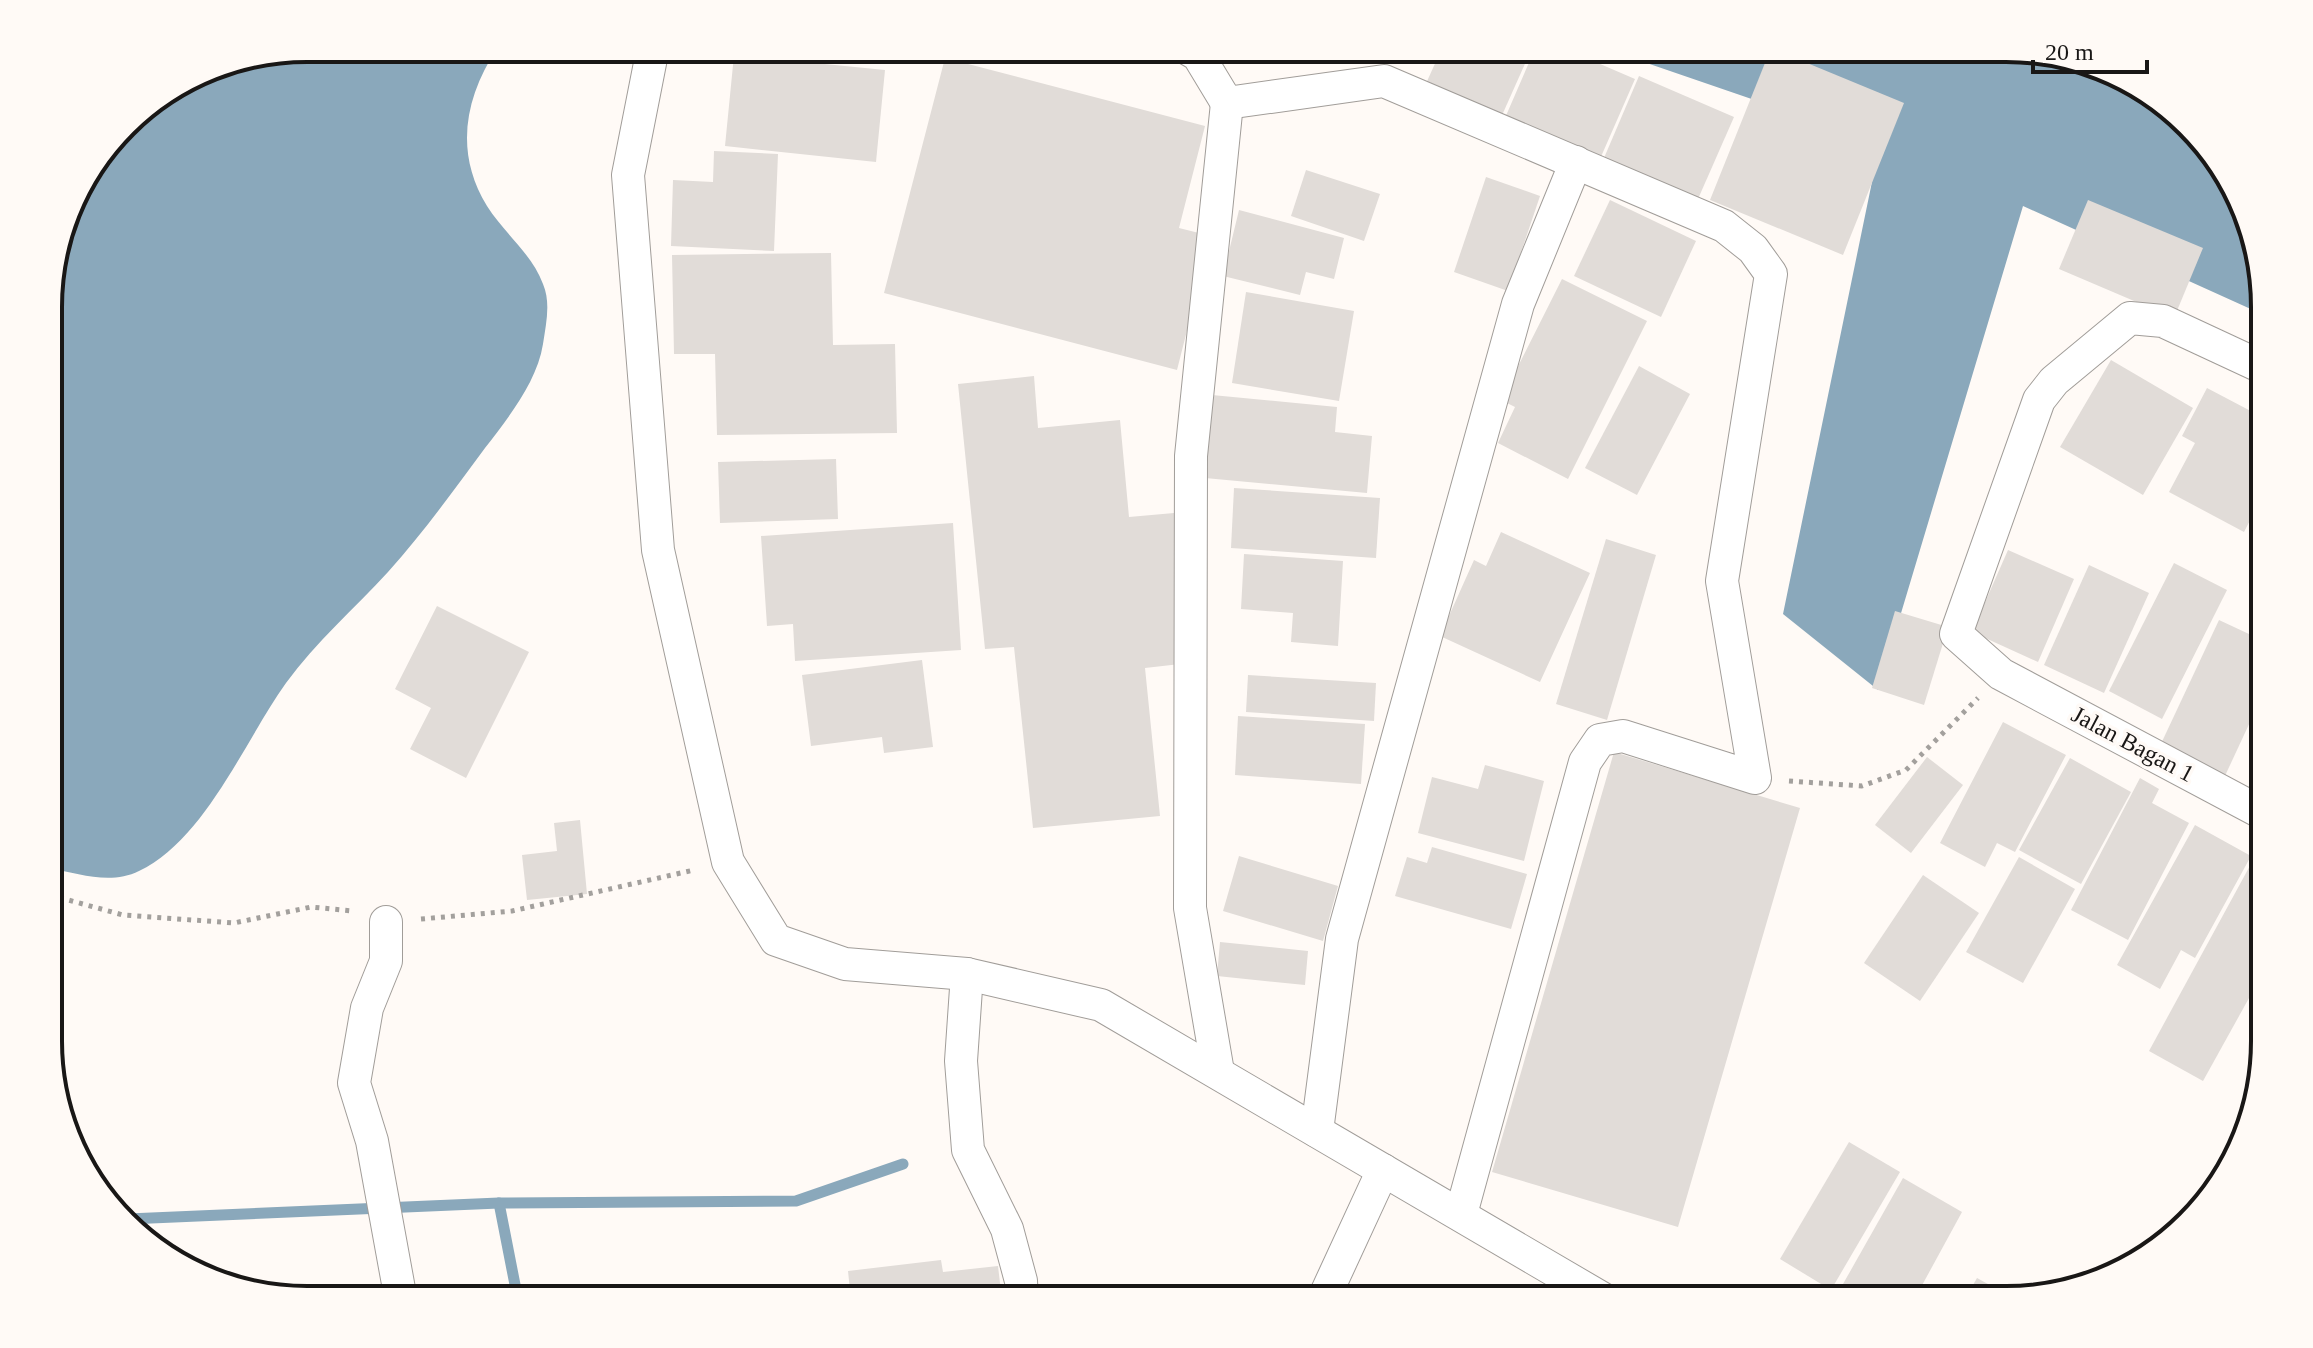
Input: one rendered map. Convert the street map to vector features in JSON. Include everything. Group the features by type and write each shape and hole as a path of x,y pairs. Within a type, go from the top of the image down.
{"street":[{"path":"1203,62 1227,103 1191,472 1190,908 1218,1072"},
{"path":"650,63 628,175 658,550 728,862 776,940 845,964 967,974 1101,1005 1580,1285"},
{"path":"1227,103 1384,81 1724,226 1753,249 1771,274 1722,581 1755,778 1623,736 1600,740 1585,762 1461,1214"},
{"path":"1317,1131 1342,939 1518,304 1576,162"},
{"name":"Jalan Bagan 1","path":"2250,361 2163,321 2130,318 2054,381 2039,400 1957,623 1956,634 2001,674 2250,807"},
{"path":"386,922 386,961 367,1008 354,1083 372,1141 398,1286"},
{"path":"967,974 961,1061 968,1150 1007,1229 1021,1286"},
{"path":"1330,1285 1383,1170"}],"path":[{"path":"1755,778 1862,786 1906,770 2001,674"}],"water":[{"path":"1644,62 2006,62 2070,70 2100,81 2129,95 2155,113 2190,145 2210,171 2238,228 2246,259 2250,309 2023,206 1878,690 1783,614 1880,143"},
{"path":"291,63 488,63 471,106 467,145 470,166 487,206 525,253 543,284 547,314 535,372 503,424 438,511 401,557 286,683 222,787 184,837 163,856 139,871 117,877 95,877 62,870 62,307 70,243 95,184 123,145 145,123 184,95 228,75"}],"building":[{"path":"1436,62 1526,62 1499,122 1424,88"},
{"path":"1529,62 1596,62 1635,79 1600,159 1505,118"},
{"path":"1765,62 1805,62 1904,103 1843,255 1710,200"},
{"path":"733,63 811,63 885,70 876,162 725,146"},
{"path":"944,63 963,63 1205,126 1179,228 1211,236 1177,370 884,293"},
{"path":"1639,76 1734,117 1698,199 1604,158"},
{"path":"714,151 778,154 774,251 671,246 673,180 713,182"},
{"path":"1306,170 1380,194 1364,241 1291,216"},
{"path":"1486,177 1540,196 1508,291 1454,272"},
{"path":"1610,200 1696,241 1661,317 1574,276"},
{"path":"2088,200 2203,248 2174,318 2059,269"},
{"path":"1239,210 1344,238 1334,279 1306,272 1300,295 1223,276"},
{"path":"831,253 833,345 895,344 897,433 717,435 715,354 674,354 672,255"},
{"path":"1562,279 1647,321 1568,479 1498,443 1515,407 1501,400"},
{"path":"1246,292 1354,311 1339,401 1232,383"},
{"path":"2111,360 2193,408 2143,495 2060,447"},
{"path":"1639,366 1690,394 1637,495 1585,468"},
{"path":"1034,376 1038,428 1120,420 1129,517 1174,513 1189,663 1145,668 1160,816 1033,828 1014,647 985,649 958,384"},
{"path":"2207,388 2250,411 2250,520 2244,532 2169,492 2195,443 2182,436"},
{"path":"1212,395 1337,407 1335,432 1372,436 1367,493 1205,478"},
{"path":"836,459 838,519 720,523 718,462"},
{"path":"1234,488 1380,498 1376,558 1231,548"},
{"path":"953,523 961,650 795,661 793,624 767,626 761,536"},
{"path":"1501,532 1590,573 1540,682 1440,636 1474,560 1486,566"},
{"path":"1606,539 1656,555 1607,720 1556,704"},
{"path":"2008,550 2074,579 2038,662 1972,632"},
{"path":"1244,554 1343,561 1338,646 1291,642 1293,613 1241,609"},
{"path":"2174,563 2227,590 2162,719 2109,691"},
{"path":"2089,565 2149,593 2104,693 2044,665"},
{"path":"437,606 529,652 466,778 410,749 431,708 395,689"},
{"path":"1895,611 1948,627 1924,705 1872,688"},
{"path":"2219,620 2250,634 2250,722 2224,778 2159,748"},
{"path":"922,660 933,747 884,753 882,737 811,746 802,675"},
{"path":"1248,675 1376,683 1374,721 1246,712"},
{"path":"1238,716 1365,724 1361,784 1235,775"},
{"path":"2003,722 2066,755 2015,852 1997,843 1985,867 1940,843"},
{"path":"1614,752 1800,808 1678,1227 1492,1172"},
{"path":"1927,757 1963,785 1911,853 1875,825"},
{"path":"2070,758 2131,792 2081,884 2019,850"},
{"path":"1485,765 1544,781 1524,861 1418,833 1432,777 1478,789"},
{"path":"2140,778 2159,789 2152,803 2189,823 2128,940 2071,910"},
{"path":"580,820 587,894 527,900 522,855 557,851 554,823"},
{"path":"2195,825 2250,855 2195,958 2181,950 2160,989 2117,965"},
{"path":"1432,847 1527,874 1511,929 1395,896 1407,857 1427,863"},
{"path":"1239,856 1338,886 1323,941 1223,911"},
{"path":"2019,857 2075,889 2023,983 1966,952"},
{"path":"2250,866 2250,996 2203,1081 2149,1051"},
{"path":"1923,875 1979,913 1920,1001 1864,963"},
{"path":"1220,942 1308,951 1305,985 1217,976"},
{"path":"1849,1142 1900,1172 1834,1285 1823,1285 1780,1259"},
{"path":"1903,1178 1962,1212 1922,1285 1843,1284"},
{"path":"941,1260 943,1272 998,1266 1000,1286 850,1286 848,1271"},
{"path":"1977,1278 1990,1285 1973,1285"}],"waterway":[{"path":"139,1219 499,1203 796,1201 903,1164"},
{"path":"499,1203 515,1286"}]}
